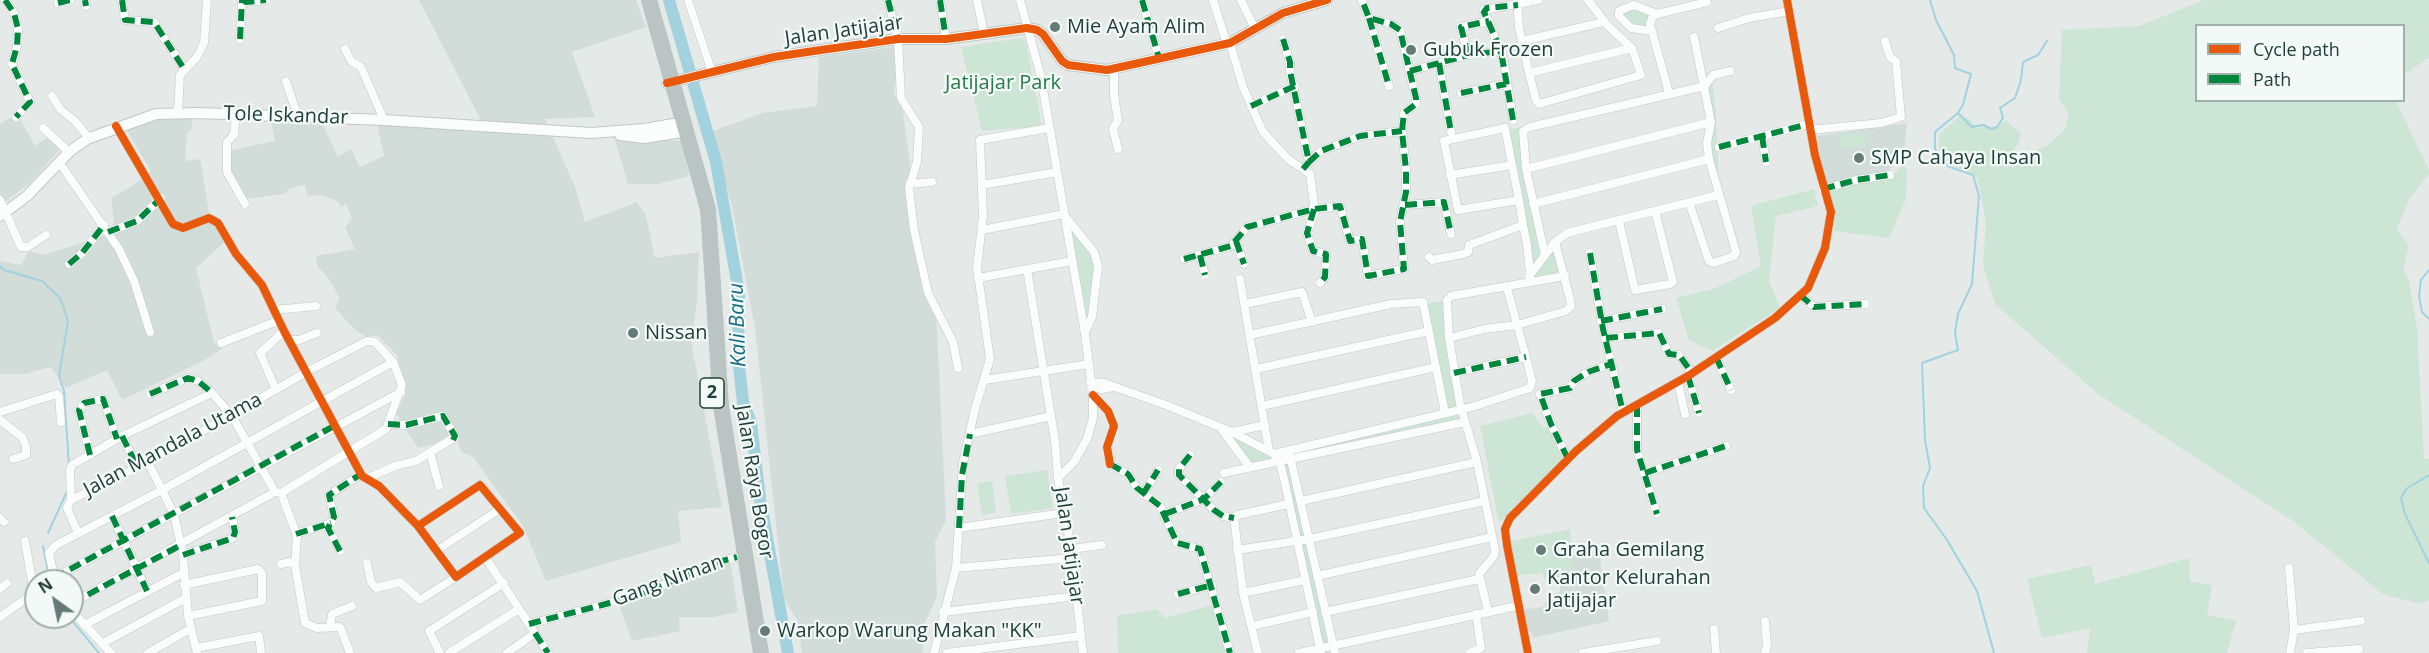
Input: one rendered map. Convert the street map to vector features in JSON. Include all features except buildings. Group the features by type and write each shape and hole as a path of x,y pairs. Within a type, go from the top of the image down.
{"highway":[{"name":"Jalan Raya Bogor","path":"643,0 674,82"},
{"name":"Jalan Raya Bogor","path":"649,0 674,82 703,220 714,407 753,653"},
{"name":"Jalan Raya Bogor","path":"683,127 708,209 722,416 761,653"}],"main road":[{"path":"1027,28 1043,34 1056,54 1068,65 1086,69 1114,68 1229,43 1300,4 1328,0"},
{"name":"Jalan Jatijajar","path":"674,82 774,57 898,39 946,39 1027,28"},
{"name":"Tole Iskandar","path":"3,214 34,190 69,152 89,138 117,126 156,114 384,120 606,133 638,138 683,127"}],"street":[{"path":"5,0 14,14 18,28 17,46 12,64 30,102 16,117"},
{"path":"58,3 70,0"},
{"path":"122,0 125,20 154,22 184,69"},
{"path":"240,39 242,0 266,0"},
{"path":"688,0 712,72"},
{"path":"888,0 898,39 901,98 919,127 917,162 910,184 911,210 928,293 953,342 957,368"},
{"path":"940,0 946,39"},
{"path":"977,0 984,34"},
{"path":"1020,0 1027,28"},
{"path":"1142,0 1159,58"},
{"path":"1213,0 1251,106 1269,140 1306,166"},
{"path":"1241,0 1256,29"},
{"path":"1362,0 1389,86"},
{"path":"1513,120 1501,51 1484,14 1485,9 1538,0"},
{"path":"1517,2 1517,21 1529,73 1536,100 1542,104 1639,78 1639,66 1632,48 1604,22 1588,0"},
{"path":"1528,653 1517,606 1505,529 1510,518 1568,459 1623,412 1690,375 1775,318 1808,288 1825,248 1832,218 1810,127 1787,0"},
{"path":"178,113 179,79 184,69 197,57 204,43 209,1"},
{"path":"1669,93 1652,31 1652,18 1657,14 1707,2"},
{"path":"1652,31 1631,28 1619,16 1619,10 1634,5 1657,14"},
{"path":"1718,28 1749,18 1790,11"},
{"path":"1184,260 1231,246 1247,227 1314,209 1341,207 1350,241 1362,239 1368,276 1404,269 1400,222 1404,205 1406,170 1402,131 1404,113 1416,104 1400,30 1391,24 1369,18"},
{"path":"1468,55 1461,27 1489,21"},
{"path":"1522,41 1604,22"},
{"name":"Jalan Jatijajar","path":"1027,28 1041,77 1085,334 1091,384 1093,410 1087,439 1074,462 1058,478 1071,549 1083,653"},
{"path":"1689,202 1709,261 1714,263 1734,256 1737,252 1708,159 1707,143 1711,122 1694,37"},
{"path":"1283,39 1295,86 1306,166 1310,174 1314,209 1307,233 1313,251 1326,254 1325,277 1320,283"},
{"path":"1719,147 1810,127 1881,123 1901,117 1896,61 1890,57 1885,41"},
{"path":"1529,73 1632,48"},
{"path":"345,49 351,61 361,67 384,120"},
{"path":"1410,71 1468,55 1501,51"},
{"path":"1439,63 1451,132"},
{"path":"1114,68 1114,95 1119,120 1113,129 1118,148"},
{"path":"1545,255 1526,169 1522,131 1705,86 1713,75 1730,70"},
{"path":"286,81 298,117"},
{"path":"1461,93 1506,84"},
{"path":"1251,106 1295,86"},
{"path":"52,96 89,138"},
{"path":"236,115 234,135 227,142 227,172 244,204"},
{"path":"1526,169 1711,122"},
{"path":"117,126 161,198 171,220 179,227 206,218 218,223 236,254 262,285 334,426 364,476 379,486 418,526 456,577"},
{"path":"43,128 69,152"},
{"path":"934,653 956,568 962,474 990,355 978,278 978,256 982,230 980,140 1049,128"},
{"path":"1519,201 1460,211 1456,208 1445,140 1504,128 1512,165 1519,201 1523,225 1528,278"},
{"path":"1306,166 1321,152 1360,136 1402,131"},
{"path":"1762,136 1767,162"},
{"path":"1533,204 1708,159"},
{"path":"59,162 106,228 134,281 150,332"},
{"path":"1450,175 1512,165"},
{"path":"982,185 1057,172"},
{"path":"1824,189 1856,180 1890,175"},
{"path":"910,184 932,182"},
{"path":"1528,278 1555,242 1567,233 1718,195"},
{"path":"69,264 106,228 137,221 161,198"},
{"path":"0,200 3,214 21,247 28,247 46,236"},
{"path":"1404,205 1444,202 1451,234"},
{"path":"1619,221 1635,290 1670,285 1673,282 1655,212"},
{"path":"982,230 1064,214 1089,245 1098,266 1092,317 1085,334"},
{"path":"1429,257 1432,260 1463,254 1468,252 1469,245 1523,225"},
{"path":"1236,241 1244,264"},
{"path":"1449,338 1484,329 1517,325 1566,311 1570,306 1565,276 1555,242"},
{"path":"1590,253 1601,321 1623,412"},
{"path":"1200,255 1205,274"},
{"path":"978,278 1072,261"},
{"path":"1027,269 1051,416 1058,478"},
{"path":"1488,611 1479,579 1480,570 1494,556 1492,537 1477,462 1454,374 1447,304 1449,298 1507,288 1528,278 1565,276"},
{"path":"1240,279 1265,425 1272,453"},
{"path":"1272,453 1445,413 1530,388 1532,381 1507,288"},
{"path":"1245,304 1302,292 1312,322"},
{"path":"1800,295 1814,307 1865,304"},
{"path":"1250,335 1391,304 1421,301 1426,303 1429,331 1445,413"},
{"path":"273,310 316,306"},
{"path":"1601,321 1662,309"},
{"path":"221,343 280,320"},
{"path":"276,390 260,353 284,331"},
{"path":"1256,369 1429,331"},
{"path":"289,340 299,340 317,333"},
{"path":"1606,338 1659,333 1670,354 1679,355 1690,375 1699,413"},
{"name":"Jalan Mandala Utama","path":"78,533 67,508 71,500 148,462 308,372 370,340 375,342 393,362"},
{"path":"1454,374 1526,357"},
{"path":"1716,357 1731,390"},
{"path":"53,569 50,550 393,362 400,375 401,392 388,424 374,438 347,450 278,493 84,597"},
{"path":"985,380 1089,364"},
{"path":"1568,459 1540,394 1570,388 1574,381 1588,372 1611,364"},
{"path":"1262,406 1436,367"},
{"path":"150,394 188,378 198,381 212,393 232,416 260,468 278,493 296,534 295,565 306,624 317,628 340,627 350,653"},
{"path":"1678,382 1685,414"},
{"path":"1091,384 1102,389 1113,387 1219,426 1272,453 1280,463 1320,650"},
{"path":"73,569 334,426 401,392"},
{"path":"71,500 71,467 120,438 212,393"},
{"path":"0,412 57,394 61,422"},
{"path":"90,455 79,411 84,403 103,399 120,438 137,466"},
{"path":"1636,405 1637,450 1657,514"},
{"path":"340,551 328,530 334,517 330,493 364,476 416,460 453,441 455,436 443,416 406,425 388,424"},
{"path":"970,434 1051,416"},
{"path":"0,420 22,437 26,446 25,456 13,459"},
{"path":"1224,473 1249,466 1280,463 1465,422"},
{"path":"1232,432 1265,425"},
{"path":"1219,426 1249,466"},
{"path":"1374,430 1377,441"},
{"path":"1645,473 1726,447"},
{"path":"1288,449 1334,649"},
{"path":"430,452 439,486"},
{"path":"1190,454 1178,473 1223,516 1234,518 1288,504"},
{"path":"148,462 174,514 183,555 184,585 190,629 197,650 259,636 261,653"},
{"path":"1300,501 1477,462"},
{"path":"1110,464 1128,474 1143,494 1160,506 1177,543 1200,549 1230,653"},
{"path":"1143,494 1158,470"},
{"path":"1165,514 1204,499 1221,482"},
{"path":"367,563 371,582 376,588 399,582 420,600 520,533 480,485 418,526"},
{"path":"1237,550 1309,538 1485,501"},
{"path":"436,551 500,509"},
{"path":"959,528 1063,513"},
{"path":"112,516 147,591"},
{"path":"183,555 232,538 235,532 232,517"},
{"path":"1234,518 1243,593 1258,653"},
{"path":"296,534 331,523"},
{"path":"1317,576 1492,537"},
{"path":"0,617 34,593 25,542"},
{"path":"1071,549 1102,545"},
{"path":"485,557 548,653"},
{"name":"Gang Niman","path":"529,624 558,614 640,595 710,565 737,557"},
{"path":"956,568 1072,558"},
{"path":"281,564 291,562 295,565"},
{"path":"2289,568 2294,630 2290,653"},
{"path":"184,585 258,569 261,571 264,597 261,601 188,616"},
{"path":"111,653 84,626 183,573"},
{"path":"1325,612 1479,579"},
{"path":"1243,593 1305,580"},
{"path":"0,589 7,583"},
{"path":"440,653 428,634 429,631 504,583"},
{"path":"1178,594 1212,585"},
{"path":"943,612 1077,596"},
{"path":"103,644 186,598"},
{"path":"330,627 332,614 352,606"},
{"path":"1299,653 1334,649 1517,606"},
{"path":"449,653 519,609"},
{"path":"1252,626 1313,612"},
{"path":"1470,653 1481,648 1476,614"},
{"path":"1765,621 1767,645 1765,653"},
{"path":"2294,630 2361,621"},
{"path":"148,653 190,629"},
{"path":"1714,629 1716,653"},
{"path":"508,653 535,633"},
{"path":"947,653 1081,636"},
{"path":"1583,653 1626,650 1657,641"},
{"path":"2307,653 2359,650"}],"shaded area":[{"path":"419,0 636,0 646,27 572,52 595,117 545,119 575,187 585,222 637,202 646,216 655,258 699,252 697,303 691,341 722,507 678,511 681,542 546,581 523,526 473,457 461,452 457,439 418,448 396,414 406,393 397,355 377,335 367,337 355,330 335,308 340,298 329,279 318,267 316,256 355,249 345,227 352,219 346,204 341,207 337,201 321,195 308,196 305,185 291,188 283,194 245,199 228,170 227,151 275,141 270,117 320,118 338,157 351,149 360,167 384,156 377,122 486,130"},
{"path":"894,47 897,69 894,93 903,111 924,273 936,309 946,520 935,542 937,596 921,632 923,653 802,653 798,621 784,599 755,328 731,201 708,133 762,113 817,106 819,57"},
{"path":"191,111 192,129 187,133 185,161 200,159 209,213 220,218 228,239 196,268 214,342 223,348 201,362 122,400 107,370 66,388 51,367 24,374 0,374 0,261 21,265 29,251 44,255 109,234 114,221 111,198 132,186 151,171 123,124"},
{"path":"17,114 35,146 48,137 60,149 30,183 0,205 0,124"},
{"name":"SMP Cahaya Insan","path":"1907,123 1904,151 1887,172 1870,174 1827,186 1816,136"},
{"path":"614,137 681,141 689,176 658,184 628,184"},
{"path":"1599,551 1609,621 1533,638 1531,632 1526,632 1521,610 1543,607 1550,595 1560,592 1560,577 1574,574 1572,555"},
{"path":"730,561 738,612 714,617 679,617 680,631 632,641 617,600 670,576 706,564"}],"green space":[{"path":"2204,0 2429,0 2429,57 2405,74 2405,24 2195,24 2195,102 2396,102 2429,170 2429,174 2409,199 2397,230 2409,246 2403,269 2409,280 2417,328 2424,459 2429,459 2429,600 2420,604 2383,594 2293,521 2098,394 1995,304 1983,265 1986,223 1978,178 1946,162 1938,145 1940,134 1960,115 1968,118 1978,128 1987,126 1994,130 2006,120 2021,134 2019,142 2007,159 2014,161 2048,145 2065,129 2069,113 2059,100 2062,30 2139,26"},
{"path":"1628,5 1657,14 1644,31 1619,16"},
{"name":"Jatijajar Park","path":"1021,38 1026,42 1042,126 982,131 961,47"},
{"path":"1712,80 1719,182 1709,159 1711,122 1705,86"},
{"path":"1527,128 1523,131 1545,254 1555,242 1565,276 1526,282 1530,274 1505,129"},
{"path":"1864,132 1866,147 1841,150 1839,135"},
{"path":"1904,164 1907,171 1906,199 1889,238 1834,231 1835,212 1828,190 1893,175"},
{"path":"1814,189 1818,206 1776,216 1769,281 1780,308 1712,351 1689,340 1676,298 1716,288 1761,266 1751,206"},
{"path":"1064,215 1077,229 1098,266 1085,334"},
{"path":"1447,300 1465,422 1291,459 1335,653 1321,653 1280,463 1290,459 1288,449 1445,413 1426,304"},
{"path":"1532,413 1543,428 1554,424 1569,452 1499,523 1480,426"},
{"path":"1219,426 1269,451 1280,463 1249,466"},
{"path":"1047,470 1053,508 1011,514 1005,476"},
{"path":"992,481 996,513 982,515 977,484"},
{"name":"Graha Gemilang","path":"1570,529 1574,575 1545,579 1542,573 1514,576 1509,542"},
{"path":"2189,558 2190,582 2212,585 2207,615 2236,621 2227,653 2087,653 2090,628 2042,638 2027,579 2091,565 2095,584"},
{"path":"1213,605 1228,653 1118,653 1117,616 1157,609 1164,618"}],"waterway":[{"name":"Kali Baru","path":"669,0 716,162 739,293 738,357 743,402 751,423 760,499 788,653"},
{"path":"1930,0 1936,20 1954,55 1955,68 1971,74 1963,105 1958,113 1935,132 1935,149 1947,166 1973,175 1979,196 1972,284 1958,314 1955,333 1958,350 1922,363 1925,440 1930,468 1923,486 1924,508 1947,540 1977,591 1994,653"},
{"path":"1958,113 1972,127 1983,125 1992,129 1997,127 2003,118 2000,108 2015,98 2021,80 2023,62 2038,55 2047,41"},
{"path":"0,266 4,270 42,281 60,298 68,321 59,376 64,391 69,466"},
{"path":"2429,270 2421,280 2419,296 2422,312 2429,319"},
{"path":"2429,475 2406,489 2401,498 2405,514 2429,563"},
{"path":"48,533 68,489"},
{"path":"43,546 48,569"},
{"path":"79,629 99,653"}],"marked path":[{"path":"5,0 14,13 18,29 17,46 12,64 30,102 16,117"},
{"path":"58,3 70,0"},
{"path":"85,0 86,6"},
{"path":"122,0 125,20 154,22 184,69"},
{"path":"240,39 242,0"},
{"path":"243,0 246,2 266,0"},
{"path":"888,0 898,39"},
{"path":"940,0 946,39"},
{"path":"1142,0 1159,58"},
{"path":"1184,259 1231,246 1247,227 1314,209 1340,206 1350,241 1362,239 1368,276 1404,269 1400,222 1406,192 1406,170 1402,131 1404,113 1416,104 1416,98 1400,30 1391,24 1369,18 1362,0"},
{"path":"1513,120 1501,51 1484,12 1487,8 1518,5"},
{"path":"1369,18 1389,86"},
{"path":"1468,55 1461,27 1489,21"},
{"path":"1283,39 1290,62 1309,162 1303,169"},
{"path":"1410,71 1468,55 1501,51"},
{"path":"1439,63 1451,132"},
{"path":"1461,93 1506,84"},
{"path":"1251,106 1295,86"},
{"path":"1719,147 1809,124"},
{"path":"1309,162 1321,151 1360,136 1402,131"},
{"path":"1762,136 1766,162"},
{"path":"1823,189 1856,180 1890,175"},
{"path":"108,232 137,221 161,198"},
{"path":"1405,205 1444,202 1451,234"},
{"path":"1314,209 1307,233 1313,251 1326,254 1325,277 1320,283"},
{"path":"69,264 82,253 104,225"},
{"path":"1236,241 1244,264"},
{"path":"1590,253 1603,329 1623,412"},
{"path":"1200,255 1205,275"},
{"path":"1800,295 1814,307 1865,304"},
{"path":"1601,321 1662,309"},
{"path":"1606,338 1659,333 1669,354 1679,355 1692,373"},
{"path":"1454,373 1526,357"},
{"path":"1716,357 1731,390"},
{"path":"1568,459 1540,394 1570,388 1574,381 1588,372 1611,364"},
{"path":"1688,376 1699,413"},
{"path":"150,394 188,378 198,381 212,393"},
{"path":"90,455 79,410 84,403 103,399 117,439"},
{"path":"1637,405 1637,450 1657,514"},
{"path":"388,424 406,425 443,416 455,436 453,440"},
{"path":"71,569 334,426"},
{"path":"959,528 962,475 970,434"},
{"path":"122,436 137,466"},
{"path":"1645,473 1726,446"},
{"path":"1190,455 1179,469 1179,475 1214,510 1223,516 1234,518"},
{"path":"1110,464 1128,474 1137,488 1160,506 1177,543 1200,549 1230,653"},
{"path":"1143,494 1158,470"},
{"path":"340,551 328,528 334,517 329,495 361,474"},
{"path":"1165,514 1204,499 1221,482"},
{"path":"112,516 147,591"},
{"path":"183,555 233,538 235,532 232,517"},
{"path":"296,534 331,523"},
{"path":"84,597 181,545"},
{"path":"529,624 640,595 714,563 737,557"},
{"path":"1178,594 1212,585"},
{"path":"535,633 548,653"}],"cycle path":[{"path":"667,83 774,57 898,39 946,39 1027,28 1043,34 1062,61 1068,65 1107,70 1230,43 1283,13 1327,0"},
{"path":"1528,653 1507,545 1505,529 1510,518 1576,451 1617,416 1688,376 1775,318 1808,288 1825,248 1831,212 1815,155 1787,0"},
{"path":"116,126 173,224 183,228 209,218 218,223 236,254 262,285 284,331 362,476 379,486 418,526 456,577 520,533 480,485 418,526"},
{"path":"1093,395 1108,411 1114,426 1107,447 1110,464"}],"place":[{"name":"Mie Ayam Alim","path":"1055,27"},
{"name":"Gubuk Frozen","path":"1411,50"},
{"name":"SMP Cahaya Insan","path":"1859,158"},
{"name":"Nissan","path":"633,333"},
{"name":"Graha Gemilang","path":"1541,550"},
{"name":"Kantor Kelurahan Jatijajar","path":"1535,589"},
{"name":"Warkop Warung Makan \"KK\"","path":"765,631"}]}
